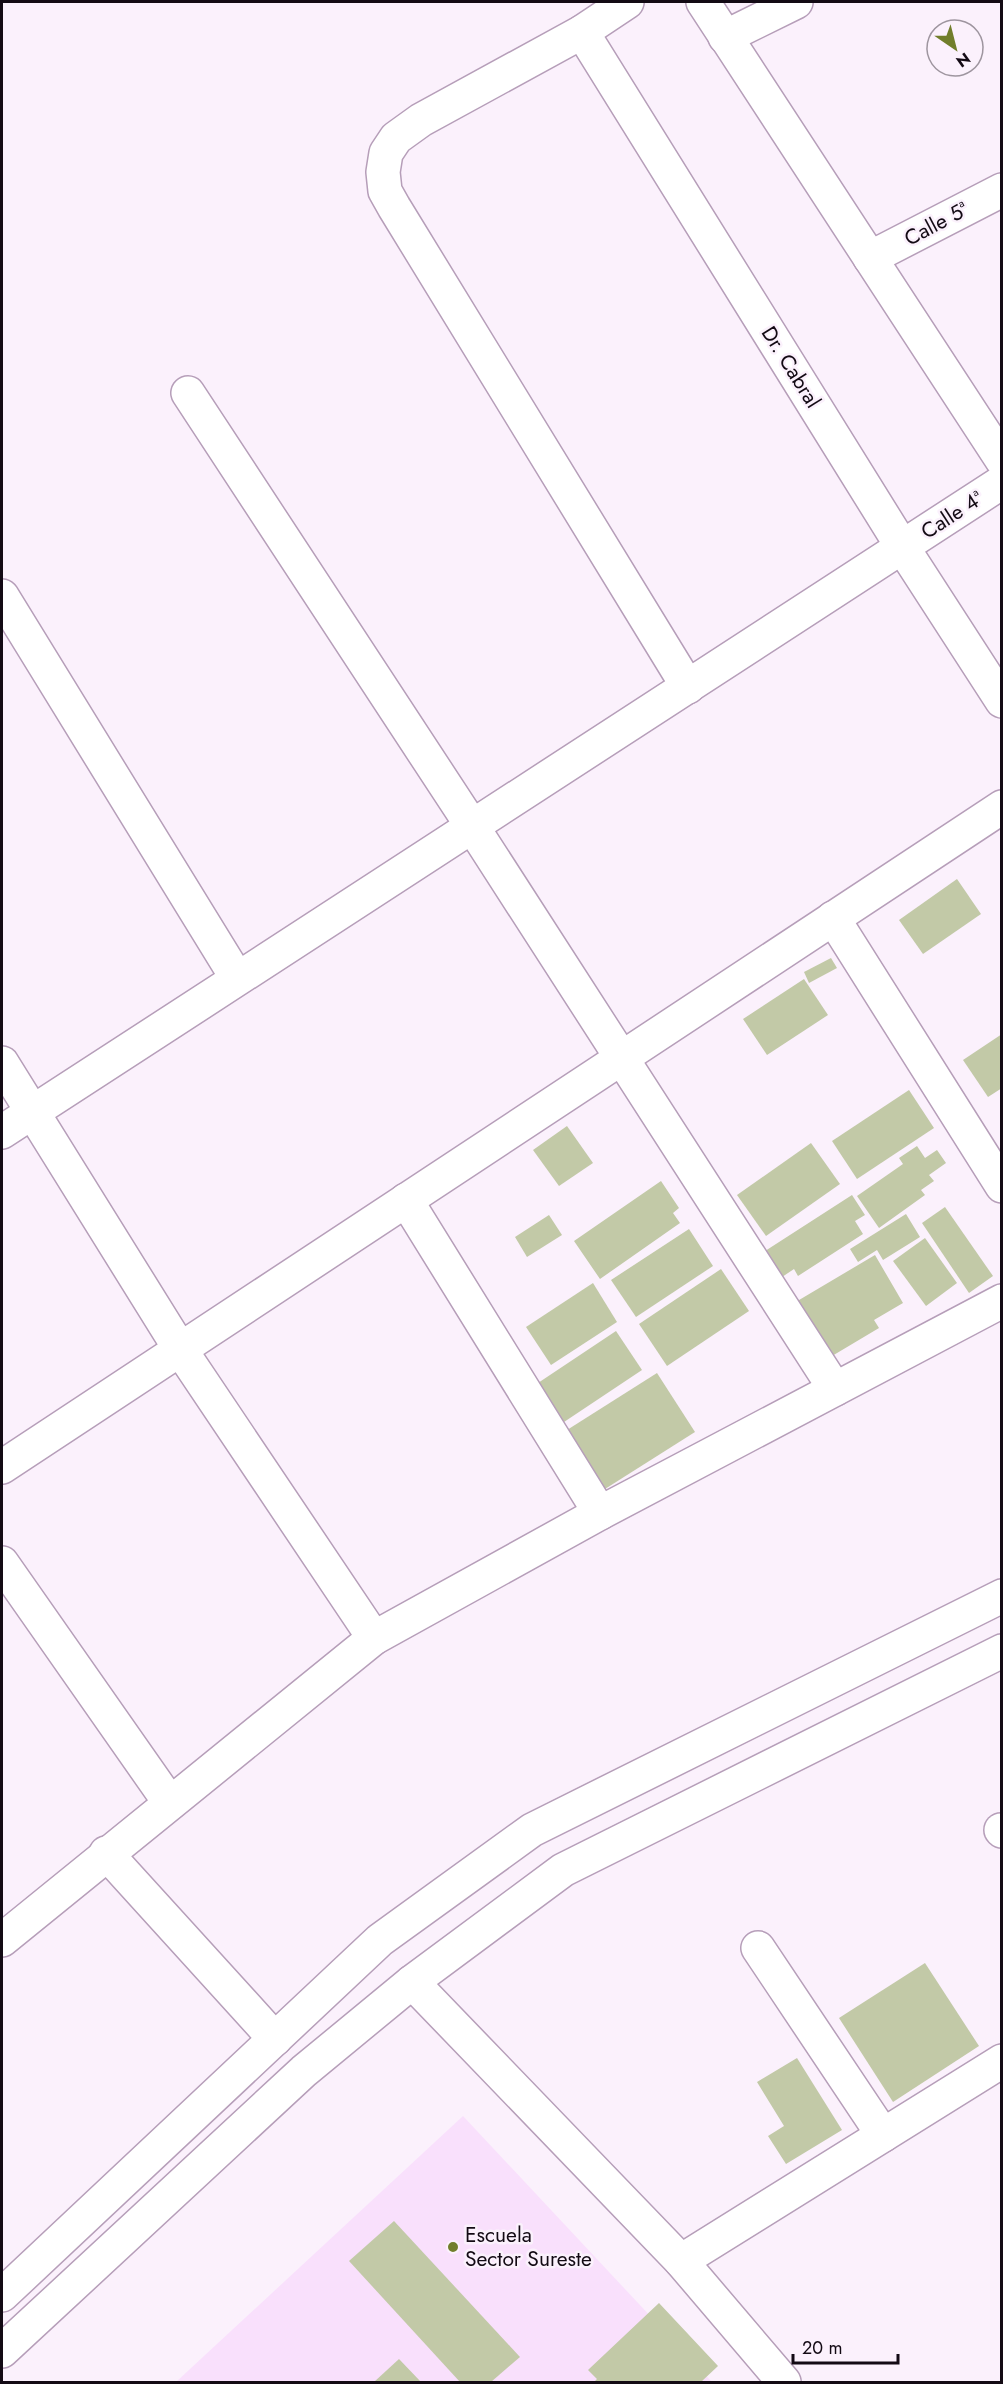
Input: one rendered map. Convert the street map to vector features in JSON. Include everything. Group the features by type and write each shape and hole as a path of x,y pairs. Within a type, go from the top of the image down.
{"street":[{"path":"627,2 582,32 422,120 396,138 386,153 383,172 386,191 394,207 688,687"},
{"path":"703,2 1002,460"},
{"path":"725,37 796,2"},
{"name":"Dr. Cabral","path":"582,32 903,548 1002,701"},
{"name":"Calle 5ª","path":"870,258 1002,190"},
{"path":"188,393 472,826 835,1389"},
{"name":"Calle 4ª","path":"2,1132 1002,482"},
{"path":"2,596 237,978"},
{"path":"2,1467 1002,807"},
{"path":"833,918 1002,1186"},
{"path":"2,1063 180,1349 374,1638"},
{"path":"406,1200 600,1512"},
{"path":"2,1940 106,1853 374,1638 600,1512 1002,1301"},
{"path":"2,1563 170,1803"},
{"path":"2,2295 381,1940 532,1830 1002,1596"},
{"path":"2,2350 304,2071 412,1982 563,1870 1002,1651"},
{"path":"106,1853 275,2039"},
{"path":"758,1948 883,2135"},
{"path":"412,1982 681,2261 784,2382"},
{"path":"681,2261 1002,2061"}],"shaded area":[{"name":"Escuela Sector Sureste","path":"463,2116 712,2382 176,2382"}],"building":[{"path":"957,879 981,914 923,954 899,920"},
{"path":"831,958 837,968 809,983 804,972"},
{"path":"804,979 828,1015 767,1055 743,1019"},
{"path":"1002,1034 1002,1088 988,1097 963,1060"},
{"path":"909,1090 934,1128 857,1179 832,1141"},
{"path":"567,1126 593,1163 559,1186 533,1150"},
{"path":"811,1143 840,1184 766,1236 737,1195"},
{"path":"917,1146 925,1158 937,1150 946,1163 929,1175 934,1181 921,1190 925,1195 879,1228 857,1196 903,1164 899,1158"},
{"path":"661,1181 679,1208 673,1213 680,1223 600,1279 574,1241"},
{"path":"852,1195 865,1215 855,1221 863,1234 798,1276 794,1269 779,1279 762,1253"},
{"path":"945,1207 993,1276 969,1293 922,1223"},
{"path":"906,1214 920,1237 883,1260 877,1250 858,1262 850,1249"},
{"path":"549,1215 562,1235 527,1257 515,1237"},
{"path":"689,1229 713,1266 636,1317 611,1280"},
{"path":"925,1238 957,1283 926,1306 893,1261"},
{"path":"875,1255 903,1303 874,1320 879,1328 827,1359 794,1303"},
{"path":"721,1269 749,1311 667,1366 639,1324"},
{"path":"593,1283 617,1322 551,1365 526,1327"},
{"path":"616,1331 642,1370 558,1426 532,1387"},
{"path":"657,1373 695,1432 605,1489 567,1430"},
{"path":"925,1963 979,2046 893,2102 839,2018"},
{"path":"797,2058 842,2130 786,2164 768,2136 784,2126 757,2082"},
{"path":"394,2221 520,2357 491,2382 460,2382 349,2261"},
{"path":"659,2303 718,2366 701,2382 594,2382 597,2379 588,2370"},
{"path":"399,2359 421,2382 374,2382"}],"place":[{"name":"Escuela Sector Sureste","path":"453,2247"}]}
